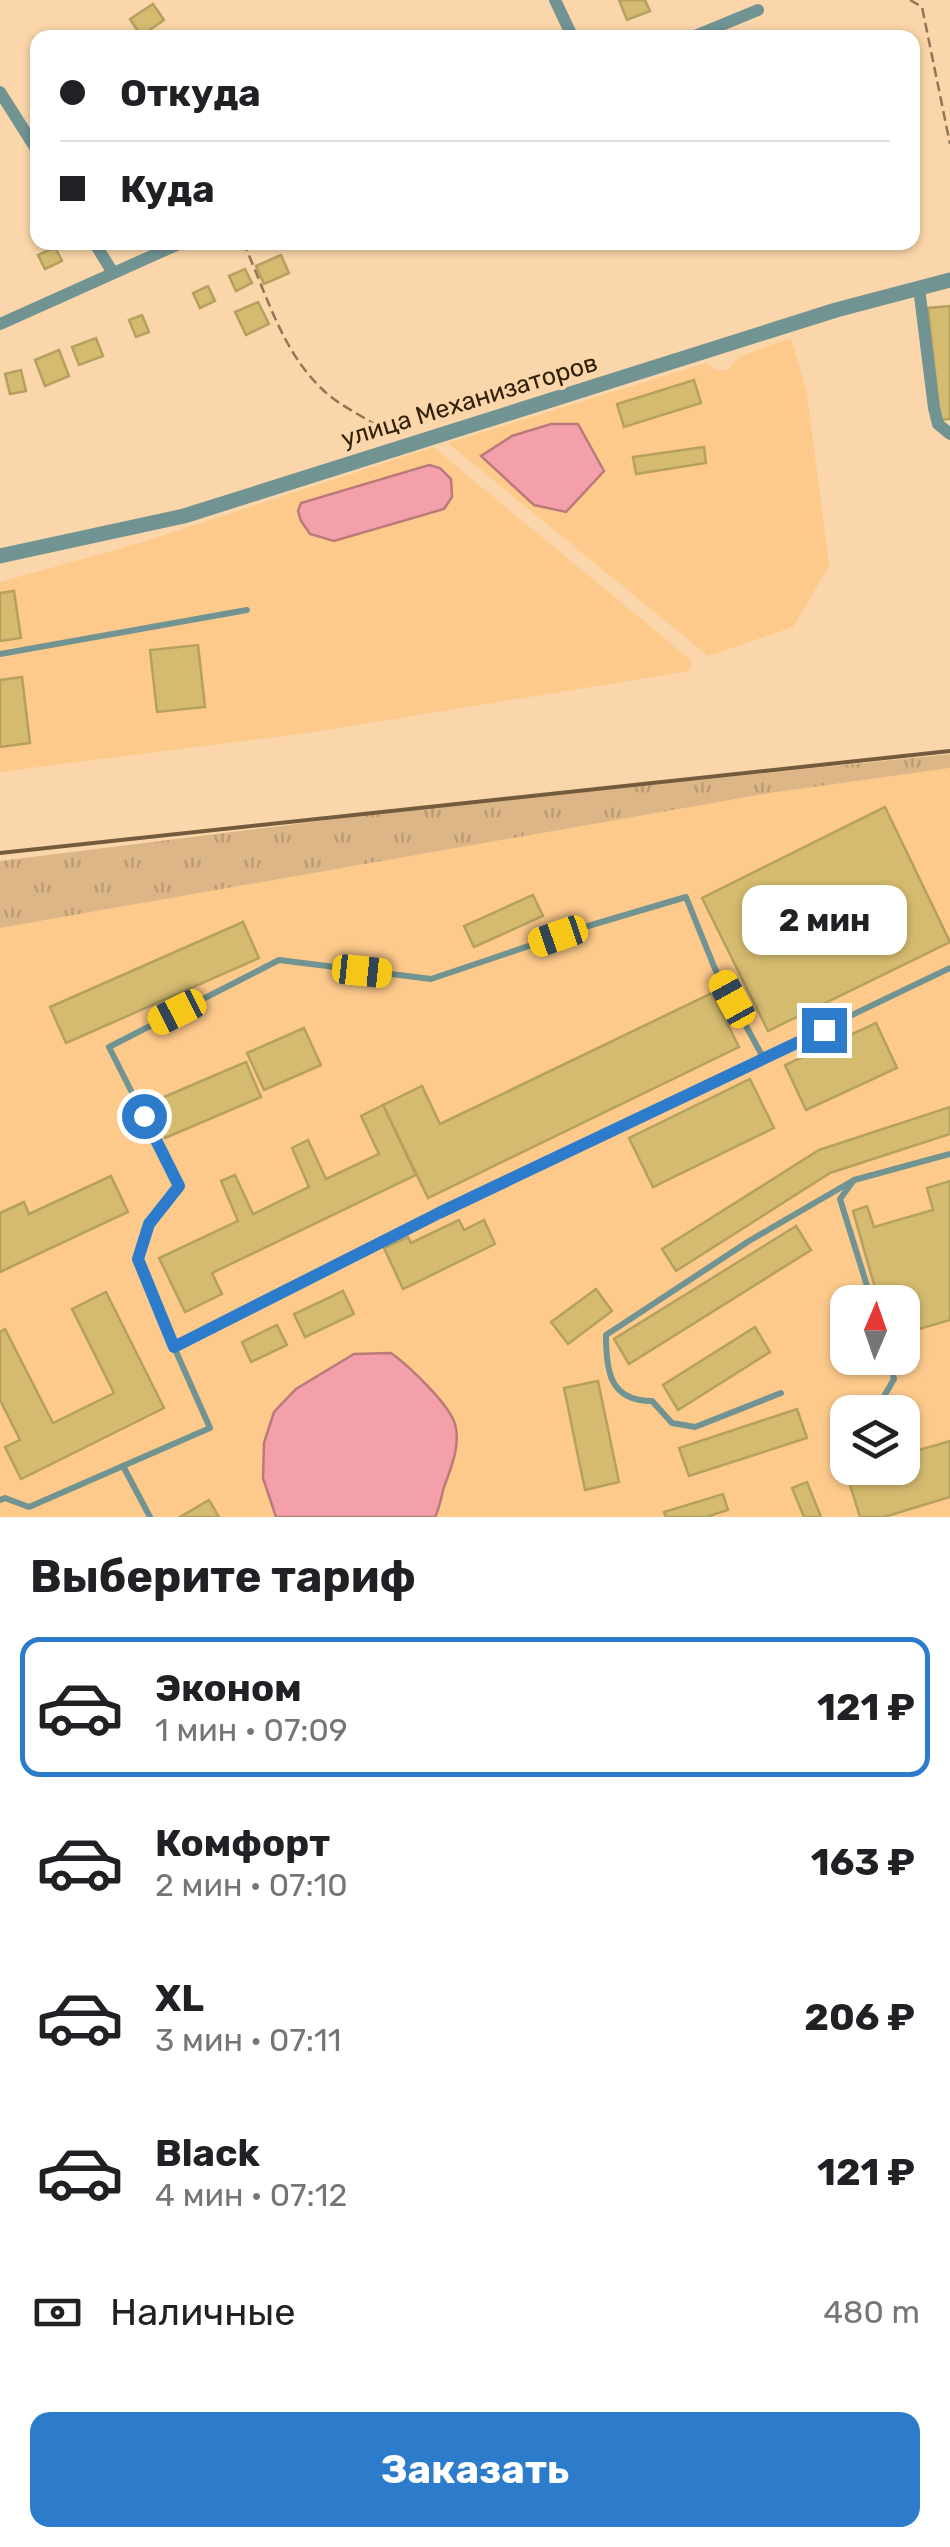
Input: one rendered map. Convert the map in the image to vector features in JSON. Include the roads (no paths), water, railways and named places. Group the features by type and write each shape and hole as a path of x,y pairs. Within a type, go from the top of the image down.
{"street":[{"path":"555,0 569,30"},
{"path":"709,30 758,10"},
{"path":"0,92 30,139"},
{"path":"99,250 113,274"},
{"path":"0,324 166,250"},
{"name":"улица Механизаторов","path":"0,556 184,516 836,310 950,280"},
{"path":"919,288 934,408 938,424 950,434"}],"lane":[{"path":"0,654 247,610"},
{"path":"0,1500 28,1507 210,1428 138,1259 149,1224 179,1186 109,1047 279,960 431,979 686,897 715,969 764,1059"},
{"path":"174,1347 439,1213 950,968"},
{"path":"781,1393 695,1428 672,1423 652,1401 635,1401 617,1389 606,1365 606,1334 750,1241 854,1180 950,1154"},
{"path":"854,1180 840,1199 867,1285"},
{"path":"124,1466 150,1517"}],"railway":[{"path":"0,853 950,751"}]}
